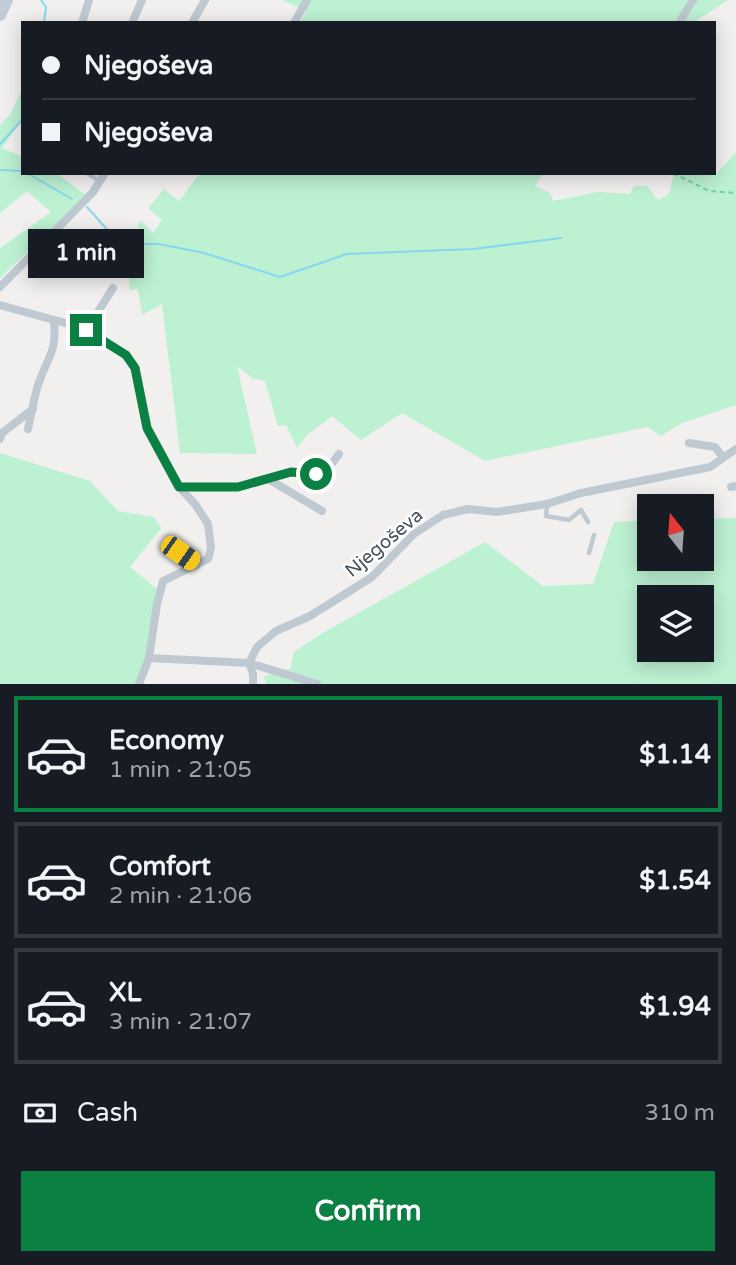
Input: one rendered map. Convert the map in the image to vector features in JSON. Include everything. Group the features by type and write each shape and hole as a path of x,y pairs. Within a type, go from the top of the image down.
{"main road":[{"path":"0,15 7,0"}],"street":[{"path":"83,21 89,0"},
{"path":"133,21 142,0"},
{"path":"193,21 205,0"},
{"path":"296,21 307,0"},
{"path":"680,21 693,0"},
{"path":"0,287 93,192 103,177"},
{"path":"86,330 113,288"},
{"path":"0,305 86,330 126,355 135,368 147,428 179,487 205,518 211,535 208,559 163,581 149,658 139,684"},
{"path":"28,429 39,384 56,341 54,322"},
{"path":"0,439 2,432 33,409"},
{"path":"689,443 716,447 722,456"},
{"name":"Njegoševa","path":"249,663 257,647 269,636 310,616 372,577 414,534 443,515 468,509 497,512 547,504 581,493 710,467 722,456 736,449"},
{"path":"179,487 238,487 291,472 326,472 339,454"},
{"path":"270,480 322,511"},
{"path":"173,552 180,553 197,565"},
{"path":"149,658 249,663 317,684"},
{"path":"249,663 253,684"}],"lane":[{"path":"547,504 546,516 569,520 581,510 588,522"},
{"path":"589,553 594,536"}],"path":[{"path":"677,175 709,191 736,193"}],"green space":[{"path":"282,0 728,0 696,21 301,21 306,11"},
{"path":"21,92 21,122 2,148 21,156 21,175 59,175 85,194 0,278 0,248 51,212 27,191 0,213 0,125 11,113"},
{"path":"736,152 736,405 680,424 661,436 648,427 485,461 402,413 361,440 332,416 306,436 297,448 286,425 278,426 265,381 252,378 237,366 257,454 180,453 162,304 142,315 138,289 130,290 126,249 141,232 137,226 141,221 153,233 162,220 148,208 164,189 179,201 198,175 542,175 535,186 550,193 553,201 598,192 630,194 634,186 647,186 658,200 669,194 674,175 716,174"},
{"path":"0,453 90,481 118,511 154,517 161,528 130,567 157,589 146,657 136,684 0,684"},
{"path":"736,518 736,684 266,684 264,676 290,669 294,652 321,634 485,542 543,586 593,584 614,522 637,521 637,571 714,571 714,519"}],"waterway":[{"path":"41,0 46,7 44,21"},
{"path":"0,144 21,121"},
{"path":"0,170 21,171"},
{"path":"30,175 72,199"},
{"path":"87,207 120,244 159,244 204,253 280,277 347,254 473,249 561,238"}],"route":[{"path":"86,330 126,355 135,368 147,428 179,487 238,487 291,472 316,474"}]}
